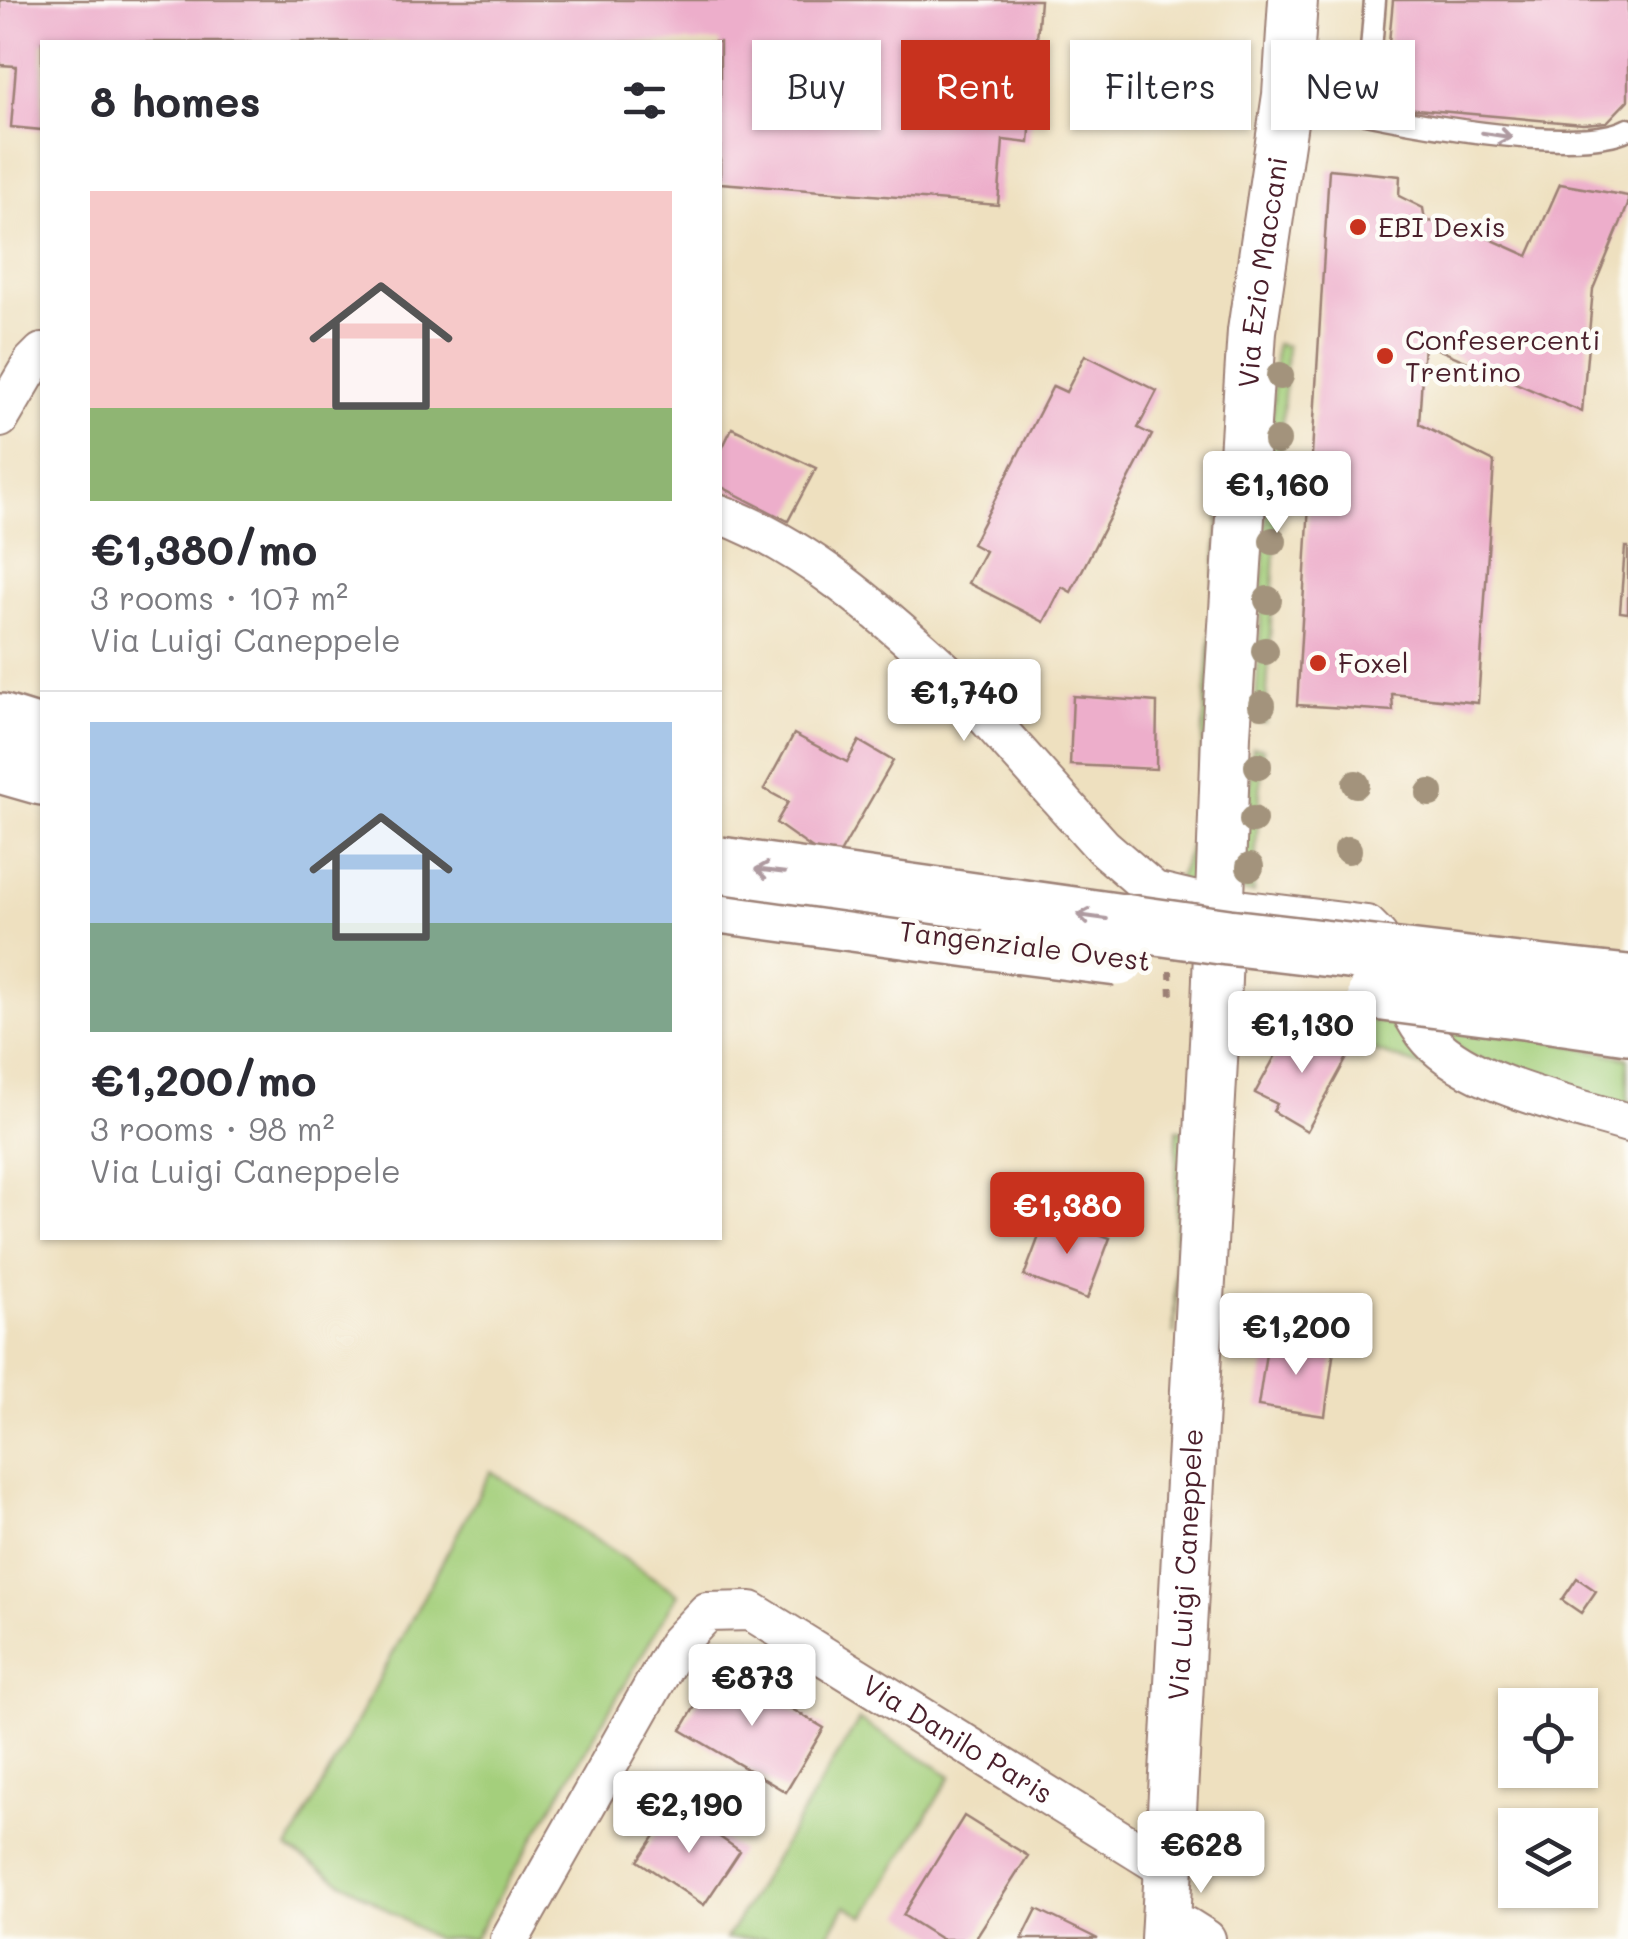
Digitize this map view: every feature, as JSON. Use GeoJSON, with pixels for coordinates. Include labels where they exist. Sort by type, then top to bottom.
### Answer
{"type":"FeatureCollection","features":[{"type":"Feature","properties":{"kind":"highway"},"geometry":{"type":"LineString","coordinates":[[0,722],[40,734]]}},
{"type":"Feature","properties":{"kind":"highway"},"geometry":{"type":"LineString","coordinates":[[0,765],[40,776]]}},
{"type":"Feature","properties":{"kind":"highway","name":"Tangenziale Ovest"},"geometry":{"type":"LineString","coordinates":[[722,865],[1228,937],[1533,992],[1628,1026]]}},
{"type":"Feature","properties":{"kind":"highway","name":"Tangenziale Ovest"},"geometry":{"type":"LineString","coordinates":[[722,905],[1533,992],[1628,983]]}},
{"type":"Feature","properties":{"kind":"street","name":"Via Ezio Maccani"},"geometry":{"type":"LineString","coordinates":[[1290,40],[1293,0]]}},
{"type":"Feature","properties":{"kind":"street","name":"Via Ezio Maccani"},"geometry":{"type":"LineString","coordinates":[[1238,908],[1226,735],[1252,331],[1281,130]]}},
{"type":"Feature","properties":{"kind":"street"},"geometry":{"type":"LineString","coordinates":[[0,418],[40,355]]}},
{"type":"Feature","properties":{"kind":"street"},"geometry":{"type":"LineString","coordinates":[[722,515],[826,570],[922,650],[1138,880],[1166,896],[1367,925],[1378,936],[1420,1026],[1452,1061],[1521,1089],[1628,1122]]}},
{"type":"Feature","properties":{"kind":"street","name":"Via Luigi Caneppele"},"geometry":{"type":"LineString","coordinates":[[1179,1934],[1170,1870],[1238,908]]}},
{"type":"Feature","properties":{"kind":"street","name":"Via Danilo Paris"},"geometry":{"type":"LineString","coordinates":[[510,1939],[676,1644],[707,1612],[751,1612],[1170,1870]]}},
{"type":"Feature","properties":{"kind":"lane"},"geometry":{"type":"LineString","coordinates":[[1372,40],[1375,0]]}},
{"type":"Feature","properties":{"kind":"lane"},"geometry":{"type":"LineString","coordinates":[[1415,121],[1510,138],[1611,138],[1628,129]]}},
{"type":"Feature","properties":{"kind":"green space"},"geometry":{"type":"Polygon","coordinates":[[[1276,344],[1287,346],[1265,723],[1255,722],[1276,344]]]}},
{"type":"Feature","properties":{"kind":"green space"},"geometry":{"type":"Polygon","coordinates":[[[1221,491],[1204,881],[1175,886],[1195,835],[1221,491]]]}},
{"type":"Feature","properties":{"kind":"green space"},"geometry":{"type":"Polygon","coordinates":[[[1253,747],[1263,748],[1253,893],[1243,892],[1253,747]]]}},
{"type":"Feature","properties":{"kind":"green space"},"geometry":{"type":"Polygon","coordinates":[[[1302,1012],[1392,1023],[1415,1056],[1480,1086],[1354,1044],[1302,1012]]]}},
{"type":"Feature","properties":{"kind":"green space"},"geometry":{"type":"Polygon","coordinates":[[[1441,1029],[1530,1036],[1628,1058],[1628,1114],[1466,1056],[1441,1029]]]}},
{"type":"Feature","properties":{"kind":"green space"},"geometry":{"type":"Polygon","coordinates":[[[1177,1130],[1188,1131],[1174,1335],[1177,1130]]]}},
{"type":"Feature","properties":{"kind":"green space"},"geometry":{"type":"Polygon","coordinates":[[[491,1471],[678,1594],[474,1939],[435,1939],[288,1849],[491,1471]]]}},
{"type":"Feature","properties":{"kind":"green space"},"geometry":{"type":"Polygon","coordinates":[[[859,1720],[951,1776],[865,1917],[846,1906],[826,1939],[726,1939],[859,1720]]]}},
{"type":"Feature","properties":{"kind":"building"},"geometry":{"type":"Polygon","coordinates":[[[0,0],[1040,0],[1037,40],[901,40],[901,130],[1030,130],[1029,143],[1003,140],[998,205],[722,183],[722,40],[40,40],[40,130],[11,127],[16,66],[0,65],[0,0]]]}},
{"type":"Feature","properties":{"kind":"building"},"geometry":{"type":"Polygon","coordinates":[[[1393,0],[1628,0],[1628,100],[1607,122],[1583,124],[1415,109],[1415,40],[1389,40],[1393,0]]]}},
{"type":"Feature","properties":{"kind":"building"},"geometry":{"type":"Polygon","coordinates":[[[1329,169],[1400,176],[1399,196],[1423,208],[1425,221],[1455,223],[1528,256],[1560,184],[1628,196],[1628,205],[1593,289],[1582,412],[1424,343],[1419,424],[1494,462],[1478,703],[1392,694],[1393,711],[1297,705],[1329,169]]]}},
{"type":"Feature","properties":{"kind":"building"},"geometry":{"type":"Polygon","coordinates":[[[1085,355],[1157,391],[1138,428],[1152,435],[1071,592],[1062,587],[1044,622],[968,583],[985,551],[972,544],[1053,386],[1066,392],[1085,355]]]}},
{"type":"Feature","properties":{"kind":"building"},"geometry":{"type":"Polygon","coordinates":[[[732,428],[816,468],[788,521],[722,487],[722,449],[732,428]]]}},
{"type":"Feature","properties":{"kind":"building"},"geometry":{"type":"Polygon","coordinates":[[[1628,547],[1628,613],[1620,612],[1628,547]]]}},
{"type":"Feature","properties":{"kind":"building"},"geometry":{"type":"Polygon","coordinates":[[[1073,696],[1157,702],[1156,769],[1070,765],[1073,696]]]}},
{"type":"Feature","properties":{"kind":"building"},"geometry":{"type":"Polygon","coordinates":[[[794,734],[847,762],[859,741],[893,761],[834,864],[776,823],[788,802],[764,789],[794,734]]]}},
{"type":"Feature","properties":{"kind":"building"},"geometry":{"type":"Polygon","coordinates":[[[1293,1024],[1349,1054],[1307,1131],[1273,1111],[1277,1104],[1255,1093],[1293,1024]]]}},
{"type":"Feature","properties":{"kind":"building"},"geometry":{"type":"Polygon","coordinates":[[[1047,1215],[1110,1238],[1087,1299],[1024,1276],[1047,1215]]]}},
{"type":"Feature","properties":{"kind":"building"},"geometry":{"type":"Polygon","coordinates":[[[1268,1340],[1334,1349],[1325,1416],[1258,1406],[1268,1340]]]}},
{"type":"Feature","properties":{"kind":"building"},"geometry":{"type":"Polygon","coordinates":[[[1577,1578],[1596,1591],[1581,1613],[1562,1600],[1577,1578]]]}},
{"type":"Feature","properties":{"kind":"building"},"geometry":{"type":"Polygon","coordinates":[[[719,1666],[824,1728],[786,1792],[681,1730],[719,1666]]]}},
{"type":"Feature","properties":{"kind":"building"},"geometry":{"type":"Polygon","coordinates":[[[675,1806],[740,1851],[704,1905],[638,1861],[675,1806]]]}},
{"type":"Feature","properties":{"kind":"building"},"geometry":{"type":"Polygon","coordinates":[[[964,1816],[1028,1856],[975,1939],[941,1939],[903,1915],[964,1816]]]}},
{"type":"Feature","properties":{"kind":"building"},"geometry":{"type":"Polygon","coordinates":[[[1037,1909],[1098,1939],[1022,1939],[1037,1909]]]}},
{"type":"Feature","properties":{"kind":"place","name":"EBI Dexis"},"geometry":{"type":"Point","coordinates":[1358,227]}},
{"type":"Feature","properties":{"kind":"place","name":"Confesercenti Trentino"},"geometry":{"type":"Point","coordinates":[1385,356]}},
{"type":"Feature","properties":{"kind":"place","name":"Foxel"},"geometry":{"type":"Point","coordinates":[1318,663]}}]}
